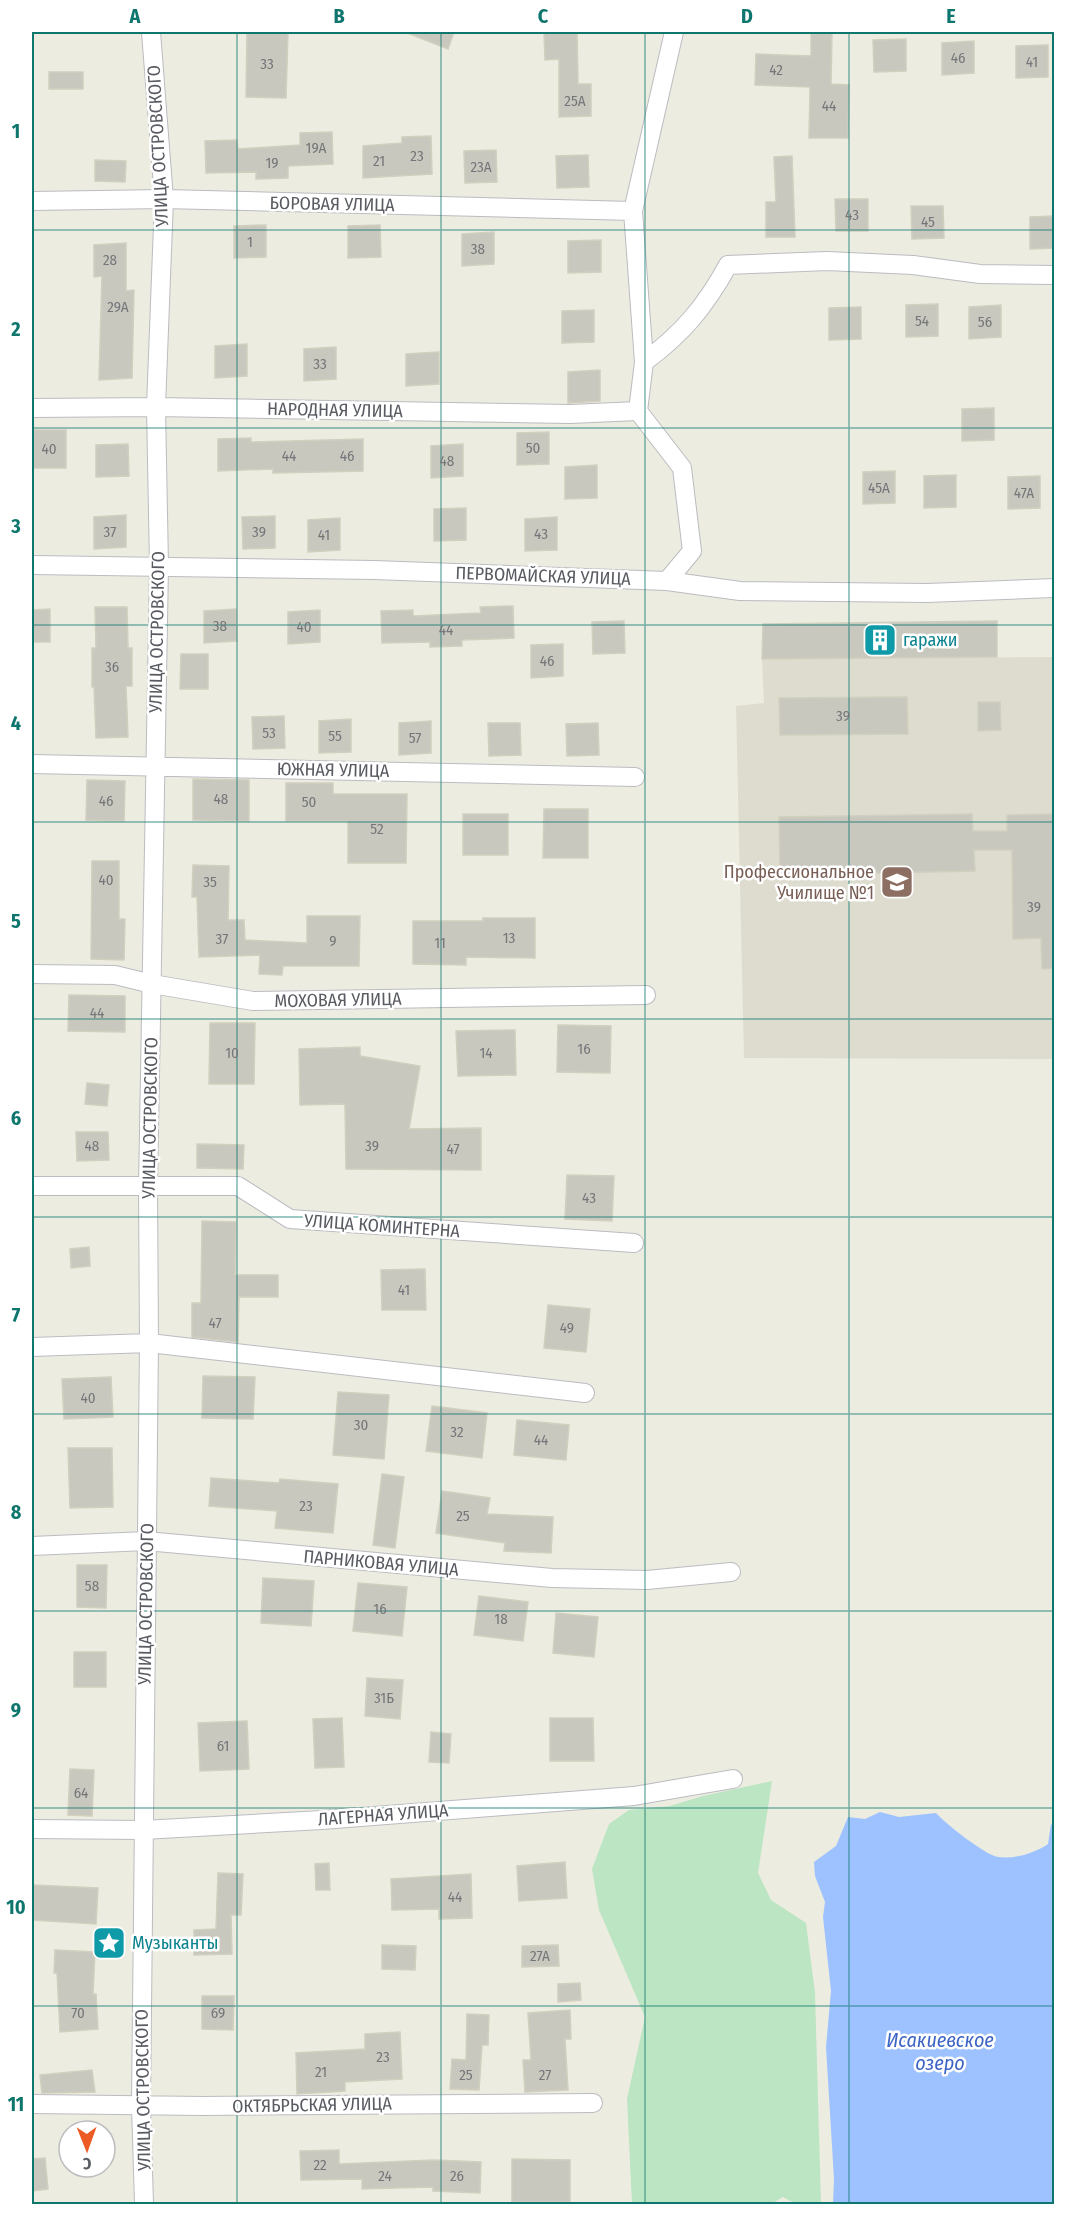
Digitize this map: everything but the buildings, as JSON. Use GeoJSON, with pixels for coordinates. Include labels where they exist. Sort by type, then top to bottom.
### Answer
{"type":"FeatureCollection","features":[{"type":"Feature","properties":{"kind":"street","name":"УЛИЦА ОСТРОВСКОГО"},"geometry":{"type":"LineString","coordinates":[[144,2205],[141,2105],[149,1343],[148,1187],[159,566],[156,407],[164,199],[151,32]]}},
{"type":"Feature","properties":{"kind":"street"},"geometry":{"type":"LineString","coordinates":[[667,581],[693,551],[682,468],[638,411],[644,362],[633,211],[674,32]]}},
{"type":"Feature","properties":{"kind":"street","name":"БОРОВАЯ УЛИЦА"},"geometry":{"type":"LineString","coordinates":[[32,201],[164,199],[633,211]]}},
{"type":"Feature","properties":{"kind":"street"},"geometry":{"type":"LineString","coordinates":[[644,362],[667,345],[708,301],[728,265],[827,261],[913,265],[980,274],[1054,275]]}},
{"type":"Feature","properties":{"kind":"street","name":"НАРОДНАЯ УЛИЦА"},"geometry":{"type":"LineString","coordinates":[[32,408],[156,407],[570,414],[638,411]]}},
{"type":"Feature","properties":{"kind":"street","name":"ПЕРВОМАЙСКАЯ УЛИЦА"},"geometry":{"type":"LineString","coordinates":[[32,565],[374,570],[667,581],[740,591],[927,593],[1054,588]]}},
{"type":"Feature","properties":{"kind":"street","name":"ЮЖНАЯ УЛИЦА"},"geometry":{"type":"LineString","coordinates":[[32,764],[635,777]]}},
{"type":"Feature","properties":{"kind":"street","name":"МОХОВАЯ УЛИЦА"},"geometry":{"type":"LineString","coordinates":[[32,974],[116,975],[152,984],[253,1001],[646,995]]}},
{"type":"Feature","properties":{"kind":"street","name":"УЛИЦА КОМИНТЕРНА"},"geometry":{"type":"LineString","coordinates":[[32,1186],[238,1186],[290,1219],[634,1244]]}},
{"type":"Feature","properties":{"kind":"street"},"geometry":{"type":"LineString","coordinates":[[32,1347],[149,1343],[585,1393]]}},
{"type":"Feature","properties":{"kind":"street","name":"ПАРНИКОВАЯ УЛИЦА"},"geometry":{"type":"LineString","coordinates":[[32,1546],[146,1541],[552,1578],[647,1580],[731,1572]]}},
{"type":"Feature","properties":{"kind":"street","name":"ЛАГЕРНАЯ УЛИЦА"},"geometry":{"type":"LineString","coordinates":[[32,1829],[143,1830],[322,1820],[634,1796],[733,1779]]}},
{"type":"Feature","properties":{"kind":"street","name":"ОКТЯБРЬСКАЯ УЛИЦА"},"geometry":{"type":"LineString","coordinates":[[32,2104],[593,2103]]}},
{"type":"Feature","properties":{"kind":"shaded area","name":"Профессиональное Училище №1"},"geometry":{"type":"Polygon","coordinates":[[[1054,657],[1054,1059],[744,1058],[736,706],[764,703],[762,659],[1054,657]]]}},
{"type":"Feature","properties":{"kind":"green space"},"geometry":{"type":"Polygon","coordinates":[[[772,1781],[758,1873],[771,1900],[806,1923],[815,1993],[821,2204],[796,2204],[783,2197],[771,2204],[632,2204],[627,2099],[645,2017],[599,1910],[592,1869],[609,1824],[629,1810],[670,1806],[703,1796],[772,1781]]]}},
{"type":"Feature","properties":{"kind":"water","name":"Исакиевское озеро"},"geometry":{"type":"Polygon","coordinates":[[[880,1812],[899,1817],[936,1813],[975,1845],[998,1857],[1018,1856],[1043,1847],[1048,1844],[1051,1824],[1054,1827],[1054,2204],[833,2204],[834,2179],[826,2047],[831,1991],[823,1917],[825,1902],[815,1876],[814,1862],[836,1846],[848,1817],[865,1819],[880,1812]]]}},
{"type":"Feature","properties":{"kind":"place","name":"гаражи"},"geometry":{"type":"Point","coordinates":[880,640]}},
{"type":"Feature","properties":{"kind":"place","name":"Профессиональное Училище №1"},"geometry":{"type":"Point","coordinates":[897,882]}},
{"type":"Feature","properties":{"kind":"place","name":"Музыканты"},"geometry":{"type":"Point","coordinates":[109,1943]}}]}
